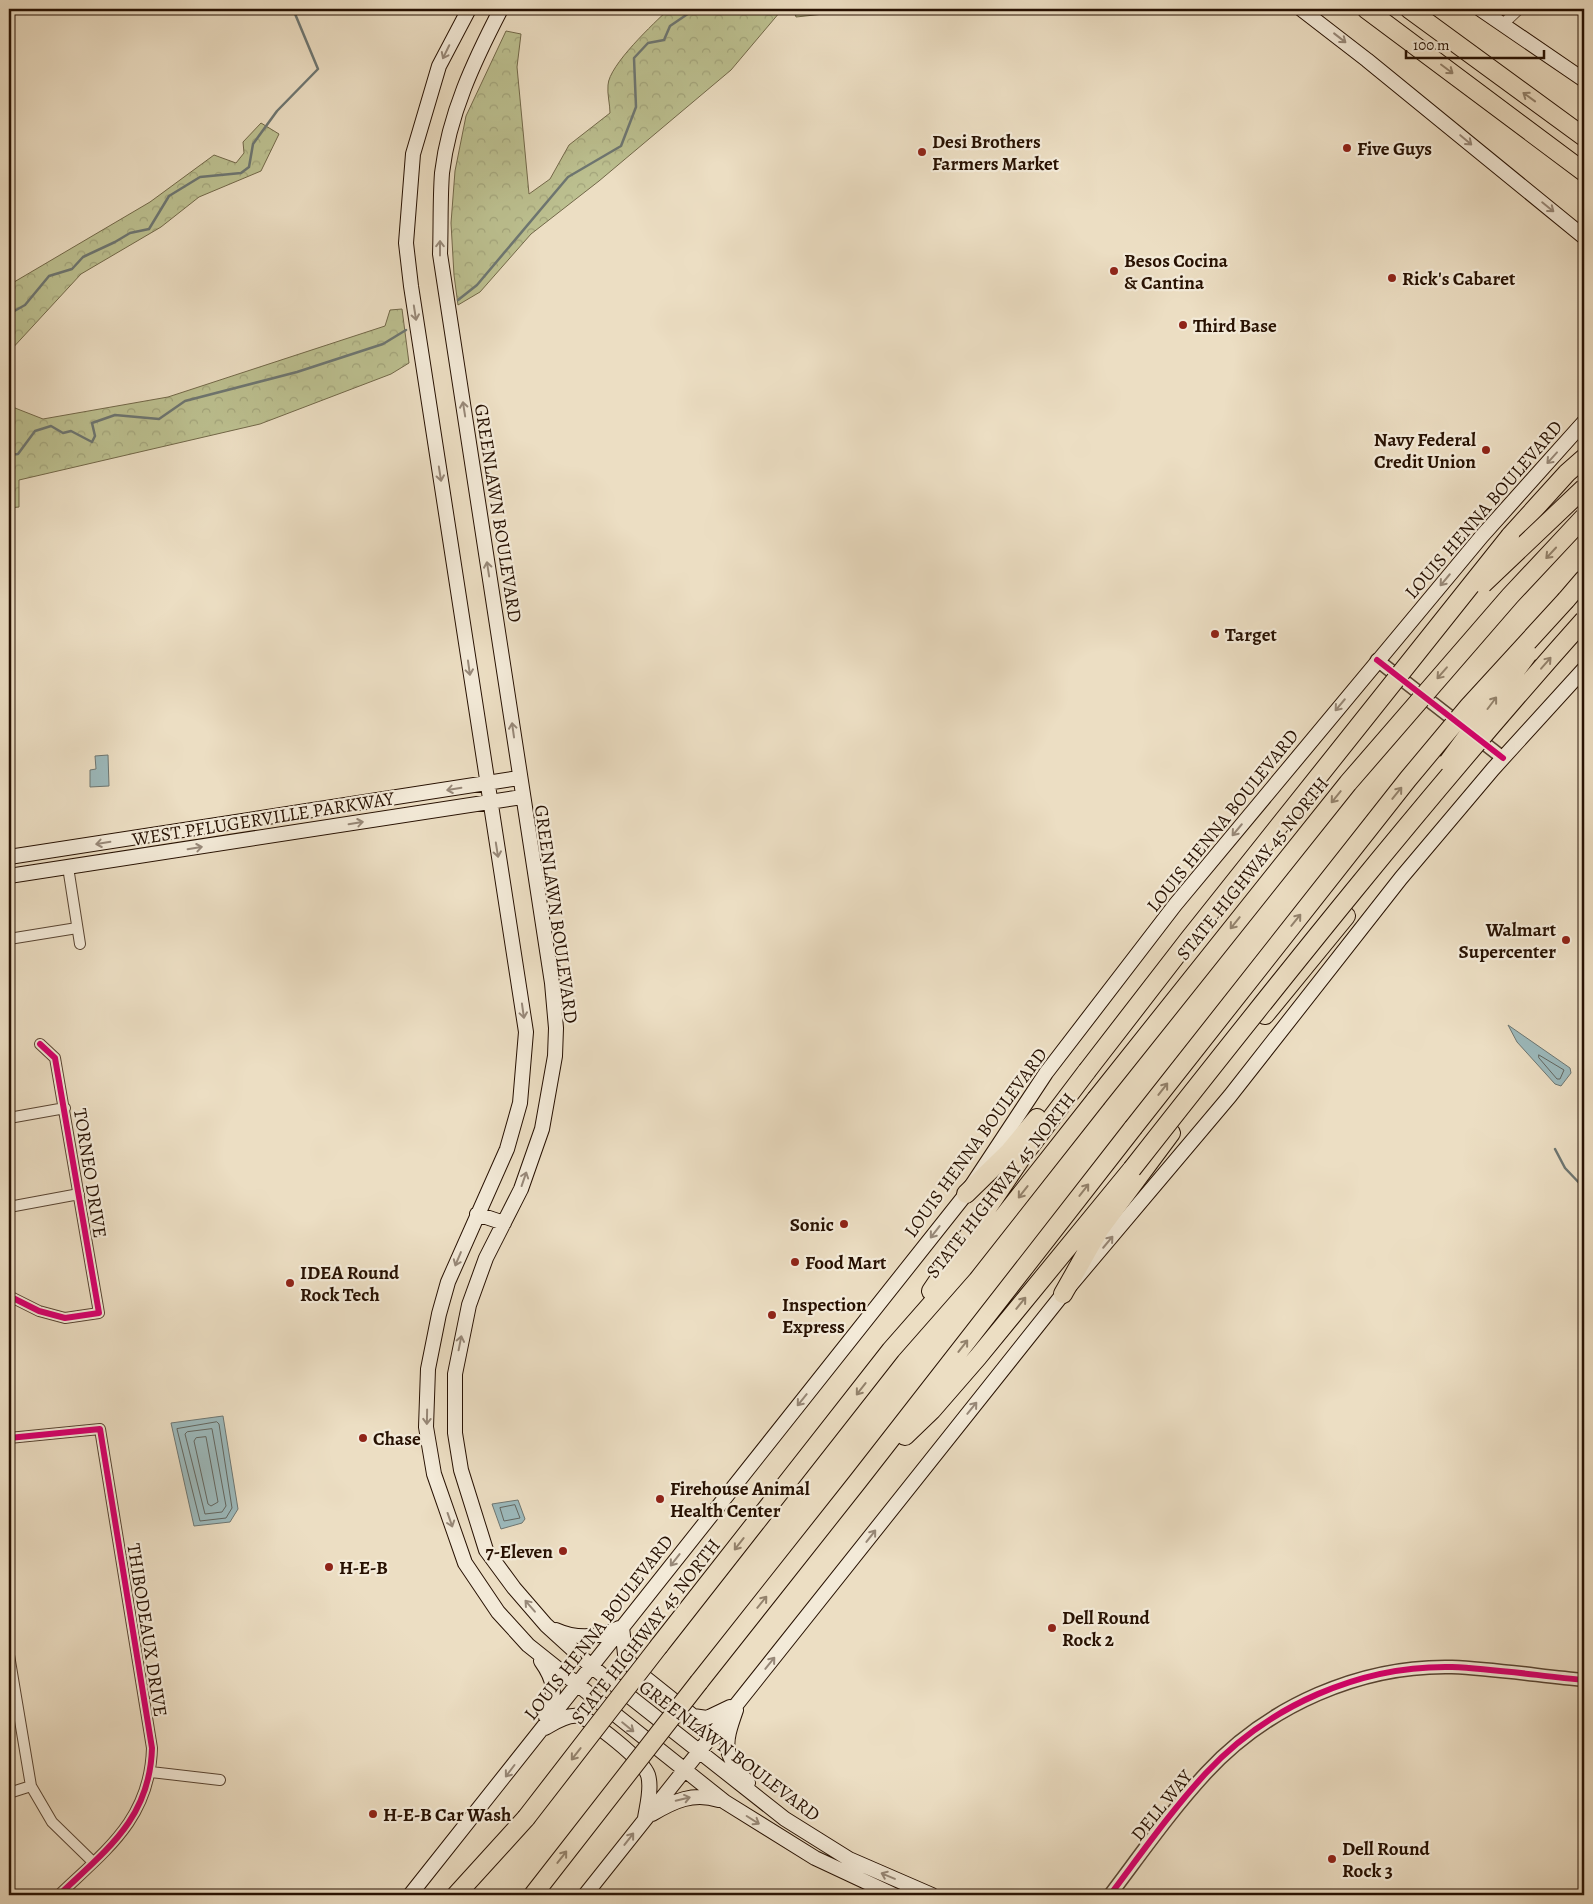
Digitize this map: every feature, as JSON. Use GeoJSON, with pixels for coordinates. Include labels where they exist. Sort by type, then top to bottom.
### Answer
{"type":"FeatureCollection","features":[{"type":"Feature","properties":{"kind":"highway"},"geometry":{"type":"LineString","coordinates":[[1366,9],[1584,172]]}},
{"type":"Feature","properties":{"kind":"highway"},"geometry":{"type":"LineString","coordinates":[[1409,9],[1584,137]]}},
{"type":"Feature","properties":{"kind":"highway"},"geometry":{"type":"LineString","coordinates":[[891,1350],[1022,1157],[1189,939],[1491,559],[1560,480],[1584,458]]}},
{"type":"Feature","properties":{"kind":"highway"},"geometry":{"type":"LineString","coordinates":[[966,1194],[1009,1152],[1165,963],[1256,847],[1459,608],[1584,488]]}},
{"type":"Feature","properties":{"kind":"highway","name":"STATE HIGHWAY 45 NORTH"},"geometry":{"type":"LineString","coordinates":[[468,1895],[659,1646],[891,1350],[963,1268],[1348,783],[1504,603],[1584,517]]}},
{"type":"Feature","properties":{"kind":"highway"},"geometry":{"type":"LineString","coordinates":[[532,1895],[1408,779],[1469,706],[1584,579]]}},
{"type":"Feature","properties":{"kind":"highway"},"geometry":{"type":"LineString","coordinates":[[1063,1294],[1099,1230],[1218,1071],[1346,916],[1416,806],[1511,679],[1566,600]]}},
{"type":"Feature","properties":{"kind":"highway"},"geometry":{"type":"LineString","coordinates":[[858,1481],[932,1410],[1132,1169],[1276,986],[1401,834],[1584,620]]}},
{"type":"Feature","properties":{"kind":"highway"},"geometry":{"type":"LineString","coordinates":[[456,1895],[526,1818]]}},
{"type":"Feature","properties":{"kind":"main road","name":"GREENLAWN BOULEVARD"},"geometry":{"type":"LineString","coordinates":[[469,9],[439,66],[413,154],[406,243],[486,784],[526,1032],[520,1104],[507,1149],[448,1282],[439,1314],[428,1369],[426,1427],[434,1474],[465,1563],[498,1612],[528,1645],[682,1771],[725,1802],[815,1858],[853,1878],[894,1895]]}},
{"type":"Feature","properties":{"kind":"main road","name":"GREENLAWN BOULEVARD"},"geometry":{"type":"LineString","coordinates":[[501,9],[472,65],[451,129],[442,173],[440,254],[552,983],[556,1028],[554,1056],[542,1129],[521,1189],[486,1258],[466,1315],[455,1374],[455,1433],[461,1470],[486,1550],[514,1588],[546,1625],[591,1666],[804,1832],[849,1858],[932,1895]]}},
{"type":"Feature","properties":{"kind":"main road"},"geometry":{"type":"LineString","coordinates":[[1301,9],[1367,60],[1584,237]]}},
{"type":"Feature","properties":{"kind":"main road"},"geometry":{"type":"LineString","coordinates":[[1480,9],[1584,80]]}},
{"type":"Feature","properties":{"kind":"main road","name":"LOUIS HENNA BOULEVARD"},"geometry":{"type":"LineString","coordinates":[[410,1895],[966,1194],[1046,1073],[1175,905],[1482,536],[1584,422]]}},
{"type":"Feature","properties":{"kind":"main road"},"geometry":{"type":"LineString","coordinates":[[585,1895],[1063,1294],[1230,1096],[1401,878],[1503,758],[1584,669]]}},
{"type":"Feature","properties":{"kind":"main road","name":"WEST PFLUGERVILLE PARKWAY"},"geometry":{"type":"LineString","coordinates":[[9,857],[519,778]]}},
{"type":"Feature","properties":{"kind":"main road","name":"WEST PFLUGERVILLE PARKWAY"},"geometry":{"type":"LineString","coordinates":[[9,876],[522,797]]}},
{"type":"Feature","properties":{"kind":"main road"},"geometry":{"type":"LineString","coordinates":[[166,833],[168,852]]}},
{"type":"Feature","properties":{"kind":"main road"},"geometry":{"type":"LineString","coordinates":[[477,1214],[504,1223]]}},
{"type":"Feature","properties":{"kind":"main road"},"geometry":{"type":"LineString","coordinates":[[546,1625],[571,1636],[588,1637],[604,1635],[622,1627],[625,1654],[633,1668],[693,1716],[707,1718],[739,1701]]}},
{"type":"Feature","properties":{"kind":"main road"},"geometry":{"type":"LineString","coordinates":[[528,1645],[550,1674],[554,1690],[551,1705],[539,1732]]}},
{"type":"Feature","properties":{"kind":"main road"},"geometry":{"type":"LineString","coordinates":[[739,1701],[727,1737],[726,1748],[732,1764],[759,1797]]}},
{"type":"Feature","properties":{"kind":"main road"},"geometry":{"type":"LineString","coordinates":[[539,1732],[560,1720],[577,1716],[593,1723],[642,1764],[648,1776],[645,1818]]}},
{"type":"Feature","properties":{"kind":"main road"},"geometry":{"type":"LineString","coordinates":[[645,1818],[673,1802],[687,1797],[712,1798],[725,1802]]}},
{"type":"Feature","properties":{"kind":"main road"},"geometry":{"type":"LineString","coordinates":[[815,1858],[839,1864],[849,1858]]}},
{"type":"Feature","properties":{"kind":"street"},"geometry":{"type":"LineString","coordinates":[[1502,25],[1519,9]]}},
{"type":"Feature","properties":{"kind":"street"},"geometry":{"type":"LineString","coordinates":[[1377,660],[1503,758]]}},
{"type":"Feature","properties":{"kind":"street"},"geometry":{"type":"LineString","coordinates":[[68,867],[80,944]]}},
{"type":"Feature","properties":{"kind":"street"},"geometry":{"type":"LineString","coordinates":[[9,939],[77,928]]}},
{"type":"Feature","properties":{"kind":"street","name":"TORNEO DRIVE"},"geometry":{"type":"LineString","coordinates":[[9,1296],[39,1311],[65,1318],[99,1313],[55,1058],[40,1044]]}},
{"type":"Feature","properties":{"kind":"street"},"geometry":{"type":"LineString","coordinates":[[9,1118],[65,1108]]}},
{"type":"Feature","properties":{"kind":"street"},"geometry":{"type":"LineString","coordinates":[[9,1207],[79,1194]]}},
{"type":"Feature","properties":{"kind":"street","name":"THIBODEAUX DRIVE"},"geometry":{"type":"LineString","coordinates":[[9,1438],[100,1429],[149,1728],[151,1772],[144,1796],[129,1825],[59,1895]]}},
{"type":"Feature","properties":{"kind":"street"},"geometry":{"type":"LineString","coordinates":[[9,1655],[31,1786],[52,1822],[93,1862]]}},
{"type":"Feature","properties":{"kind":"street","name":"DELL WAY"},"geometry":{"type":"LineString","coordinates":[[1110,1895],[1190,1791],[1228,1752],[1257,1728],[1329,1688],[1360,1678],[1391,1672],[1451,1667],[1584,1680]]}},
{"type":"Feature","properties":{"kind":"street"},"geometry":{"type":"LineString","coordinates":[[151,1772],[220,1780]]}},
{"type":"Feature","properties":{"kind":"street"},"geometry":{"type":"LineString","coordinates":[[9,1794],[31,1786]]}},
{"type":"Feature","properties":{"kind":"green space"},"geometry":{"type":"Polygon","coordinates":[[[669,9],[780,9],[780,12],[731,70],[599,181],[531,234],[480,292],[458,305],[451,223],[455,171],[466,116],[506,31],[521,34],[517,67],[529,194],[550,179],[569,145],[610,113],[608,85],[610,77],[633,45],[669,9]]]}},
{"type":"Feature","properties":{"kind":"green space"},"geometry":{"type":"Polygon","coordinates":[[[793,9],[870,9],[796,17],[793,9]]]}},
{"type":"Feature","properties":{"kind":"green space"},"geometry":{"type":"Polygon","coordinates":[[[261,123],[279,134],[261,171],[199,197],[161,227],[81,274],[9,352],[9,285],[150,202],[214,155],[236,163],[244,153],[243,142],[261,123]]]}},
{"type":"Feature","properties":{"kind":"green space"},"geometry":{"type":"Polygon","coordinates":[[[402,309],[409,363],[391,374],[260,424],[19,480],[19,507],[9,508],[9,400],[15,408],[43,419],[168,397],[385,326],[390,310],[402,309]]]}},
{"type":"Feature","properties":{"kind":"water"},"geometry":{"type":"Polygon","coordinates":[[[108,755],[109,786],[90,787],[90,770],[96,769],[95,756],[108,755]]]}},
{"type":"Feature","properties":{"kind":"water"},"geometry":{"type":"Polygon","coordinates":[[[1508,1025],[1570,1068],[1571,1073],[1561,1086],[1555,1084],[1517,1042],[1508,1025]]]}},
{"type":"Feature","properties":{"kind":"water"},"geometry":{"type":"Polygon","coordinates":[[[223,1416],[238,1509],[230,1522],[194,1526],[171,1423],[223,1416]]]}},
{"type":"Feature","properties":{"kind":"water"},"geometry":{"type":"Polygon","coordinates":[[[518,1500],[525,1519],[522,1523],[501,1529],[492,1504],[518,1500]]]}},
{"type":"Feature","properties":{"kind":"waterway"},"geometry":{"type":"LineString","coordinates":[[9,314],[25,305],[49,276],[72,269],[83,257],[130,233],[149,229],[169,196],[200,177],[241,173],[249,167],[253,144],[277,111],[318,69],[293,9]]}},
{"type":"Feature","properties":{"kind":"waterway"},"geometry":{"type":"LineString","coordinates":[[458,300],[477,285],[568,177],[621,146],[636,107],[634,58],[648,43],[664,40],[670,26],[695,9]]}},
{"type":"Feature","properties":{"kind":"waterway"},"geometry":{"type":"LineString","coordinates":[[9,455],[18,454],[35,431],[51,426],[63,433],[71,431],[92,442],[95,436],[92,423],[115,415],[159,419],[185,401],[297,372],[383,344],[406,330]]}},
{"type":"Feature","properties":{"kind":"waterway"},"geometry":{"type":"LineString","coordinates":[[1555,1149],[1565,1168],[1584,1188]]}},
{"type":"Feature","properties":{"kind":"cycle path"},"geometry":{"type":"LineString","coordinates":[[1377,660],[1503,758]]}},
{"type":"Feature","properties":{"kind":"cycle path"},"geometry":{"type":"LineString","coordinates":[[9,1296],[39,1311],[65,1318],[99,1313],[55,1058],[40,1044]]}},
{"type":"Feature","properties":{"kind":"cycle path"},"geometry":{"type":"LineString","coordinates":[[9,1438],[100,1429],[152,1748],[149,1773],[143,1795],[134,1814],[109,1847],[59,1895]]}},
{"type":"Feature","properties":{"kind":"cycle path"},"geometry":{"type":"LineString","coordinates":[[1110,1895],[1156,1833],[1206,1773],[1231,1749],[1258,1728],[1287,1709],[1318,1694],[1350,1682],[1383,1673],[1418,1668],[1469,1668],[1584,1680]]}},
{"type":"Feature","properties":{"kind":"place","name":"Five Guys"},"geometry":{"type":"Point","coordinates":[1347,148]}},
{"type":"Feature","properties":{"kind":"place","name":"Desi Brothers Farmers Market"},"geometry":{"type":"Point","coordinates":[922,152]}},
{"type":"Feature","properties":{"kind":"place","name":"Besos Cocina & Cantina"},"geometry":{"type":"Point","coordinates":[1114,271]}},
{"type":"Feature","properties":{"kind":"place","name":"Rick's Cabaret"},"geometry":{"type":"Point","coordinates":[1392,278]}},
{"type":"Feature","properties":{"kind":"place","name":"Third Base"},"geometry":{"type":"Point","coordinates":[1183,325]}},
{"type":"Feature","properties":{"kind":"place","name":"Navy Federal Credit Union"},"geometry":{"type":"Point","coordinates":[1486,450]}},
{"type":"Feature","properties":{"kind":"place","name":"Target"},"geometry":{"type":"Point","coordinates":[1215,634]}},
{"type":"Feature","properties":{"kind":"place","name":"Walmart Supercenter"},"geometry":{"type":"Point","coordinates":[1566,940]}},
{"type":"Feature","properties":{"kind":"place","name":"Sonic"},"geometry":{"type":"Point","coordinates":[844,1224]}},
{"type":"Feature","properties":{"kind":"place","name":"Food Mart"},"geometry":{"type":"Point","coordinates":[795,1262]}},
{"type":"Feature","properties":{"kind":"place","name":"IDEA Round Rock Tech"},"geometry":{"type":"Point","coordinates":[290,1283]}},
{"type":"Feature","properties":{"kind":"place","name":"Inspection Express"},"geometry":{"type":"Point","coordinates":[772,1315]}},
{"type":"Feature","properties":{"kind":"place","name":"Chase"},"geometry":{"type":"Point","coordinates":[363,1438]}},
{"type":"Feature","properties":{"kind":"place","name":"Firehouse Animal Health Center"},"geometry":{"type":"Point","coordinates":[660,1499]}},
{"type":"Feature","properties":{"kind":"place","name":"7-Eleven"},"geometry":{"type":"Point","coordinates":[563,1551]}},
{"type":"Feature","properties":{"kind":"place","name":"H-E-B"},"geometry":{"type":"Point","coordinates":[329,1567]}},
{"type":"Feature","properties":{"kind":"place","name":"Dell Round Rock 2"},"geometry":{"type":"Point","coordinates":[1052,1628]}},
{"type":"Feature","properties":{"kind":"place","name":"H-E-B Car Wash"},"geometry":{"type":"Point","coordinates":[373,1814]}},
{"type":"Feature","properties":{"kind":"place","name":"Dell Round Rock 3"},"geometry":{"type":"Point","coordinates":[1332,1859]}}]}
